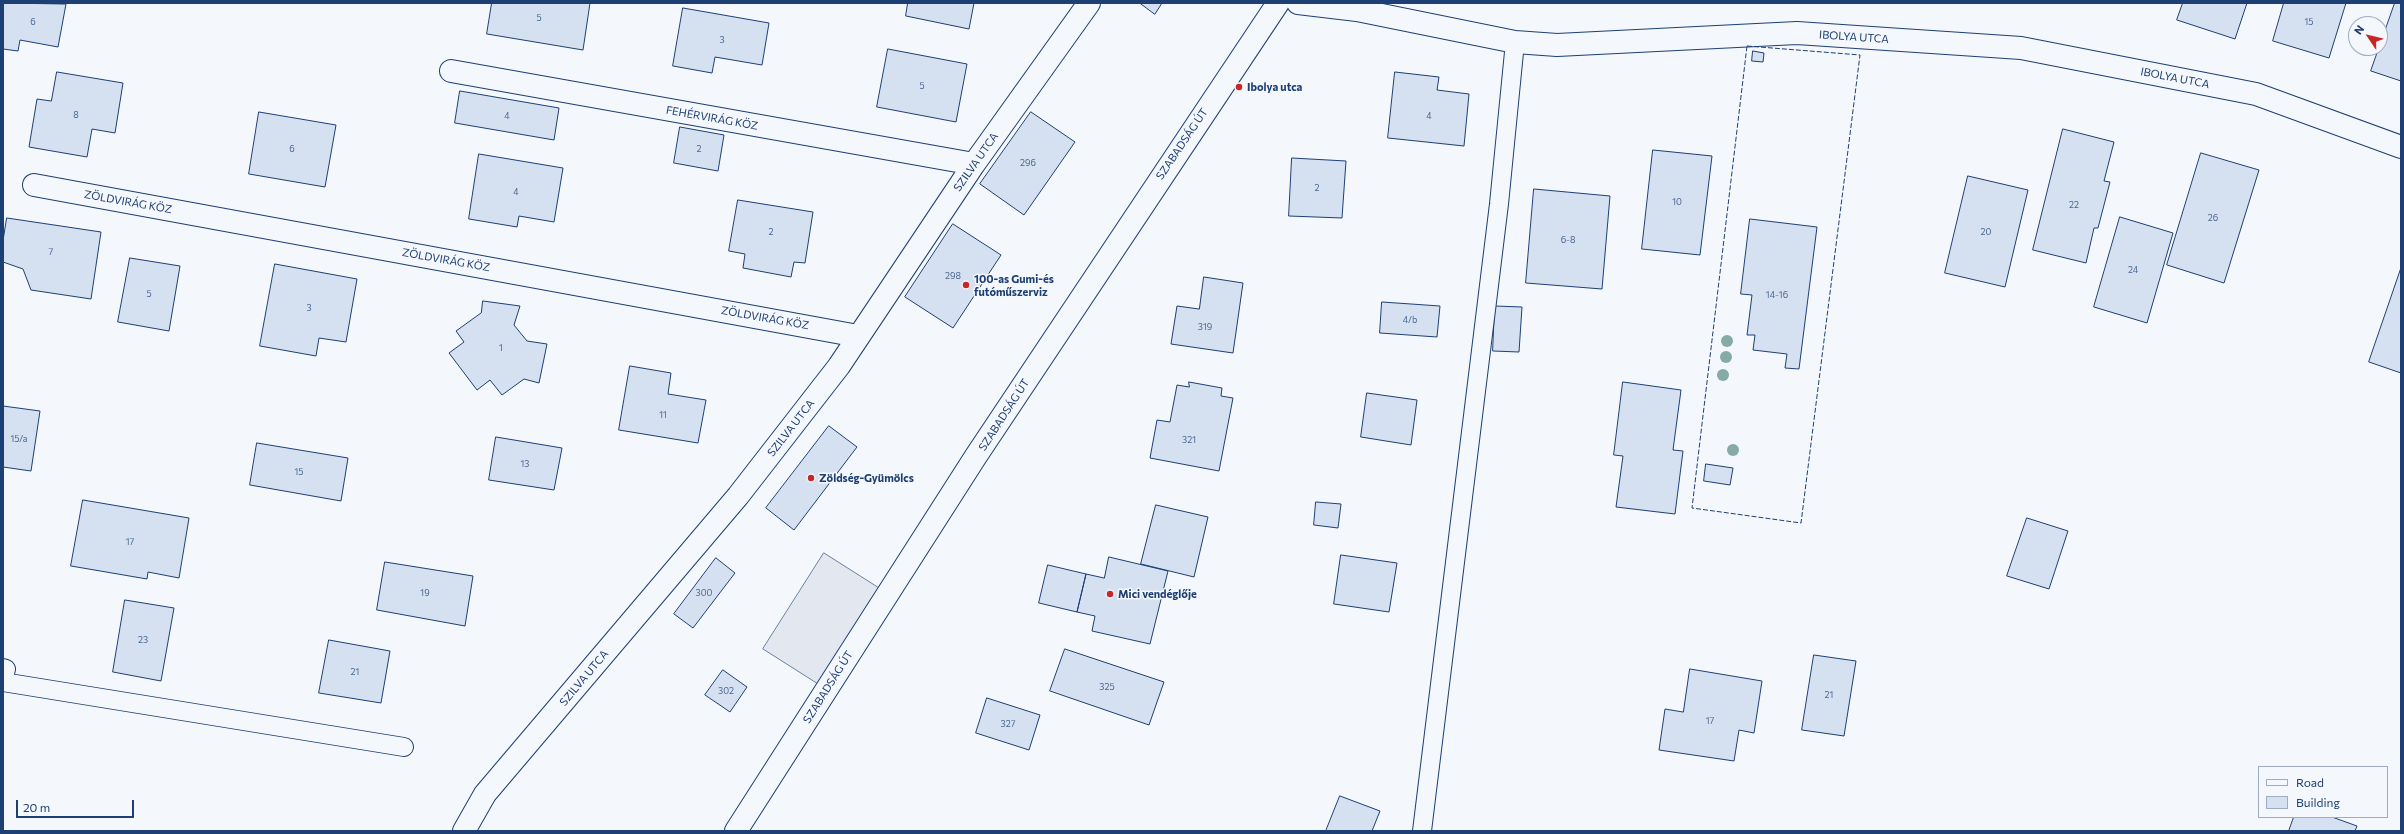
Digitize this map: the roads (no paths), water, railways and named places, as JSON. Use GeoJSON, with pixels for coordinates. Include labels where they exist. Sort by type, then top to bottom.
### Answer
{"type":"FeatureCollection","features":[{"type":"Feature","properties":{"kind":"street","name":"SZILVA UTCA"},"geometry":{"type":"LineString","coordinates":[[464,831],[485,794],[738,496],[839,366],[974,164],[1088,3]]}},
{"type":"Feature","properties":{"kind":"street","name":"SZABADSÁG ÚT"},"geometry":{"type":"LineString","coordinates":[[736,831],[955,489],[1133,218],[1278,3]]}},
{"type":"Feature","properties":{"kind":"street","name":"IBOLYA UTCA"},"geometry":{"type":"LineString","coordinates":[[1298,3],[1357,10],[1514,42],[1557,45],[1797,33],[2021,48],[2256,94],[2401,147]]}},
{"type":"Feature","properties":{"kind":"street","name":"FEHÉRVIRÁG KÖZ"},"geometry":{"type":"LineString","coordinates":[[451,71],[974,164]]}},
{"type":"Feature","properties":{"kind":"street","name":"ZÖLDVIRÁG KÖZ"},"geometry":{"type":"LineString","coordinates":[[34,185],[858,336]]}},
{"type":"Feature","properties":{"kind":"lane"},"geometry":{"type":"LineString","coordinates":[[1422,831],[1498,211],[1514,42]]}},
{"type":"Feature","properties":{"kind":"lane"},"geometry":{"type":"LineString","coordinates":[[3,668],[6,668],[3,681],[404,747]]}},
{"type":"Feature","properties":{"kind":"place","name":"Ibolya utca"},"geometry":{"type":"Point","coordinates":[1239,87]}},
{"type":"Feature","properties":{"kind":"place","name":"100-as Gumi-és futóműszerviz"},"geometry":{"type":"Point","coordinates":[966,285]}},
{"type":"Feature","properties":{"kind":"place","name":"Zöldség-Gyümölcs"},"geometry":{"type":"Point","coordinates":[811,478]}},
{"type":"Feature","properties":{"kind":"place","name":"Mici vendéglője"},"geometry":{"type":"Point","coordinates":[1110,594]}}]}
